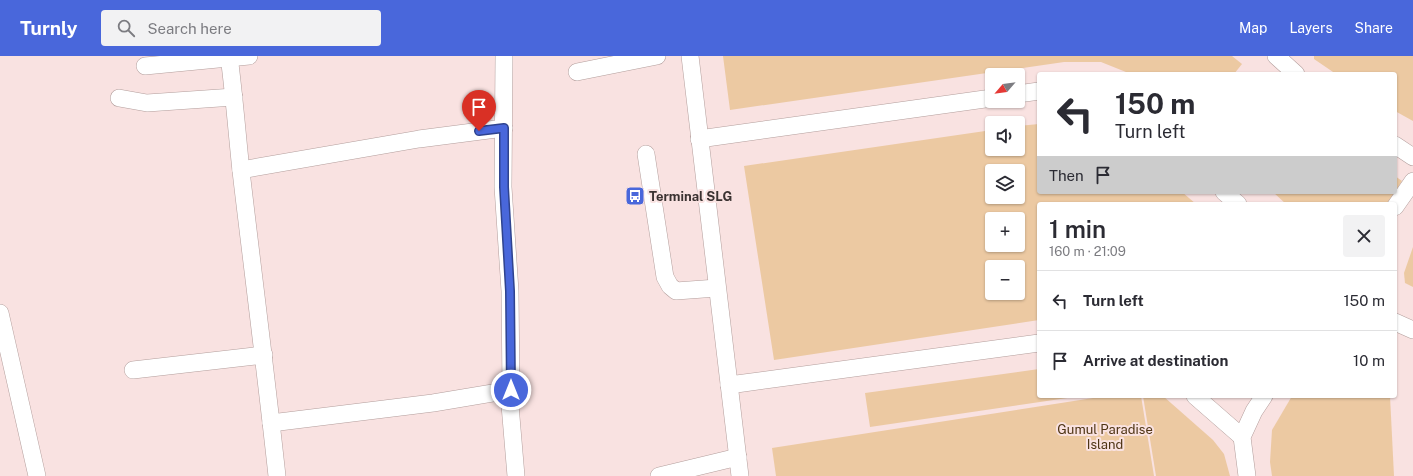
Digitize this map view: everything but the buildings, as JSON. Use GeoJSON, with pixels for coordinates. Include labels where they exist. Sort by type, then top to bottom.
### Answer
{"type":"FeatureCollection","features":[{"type":"Feature","properties":{"kind":"street"},"geometry":{"type":"LineString","coordinates":[[145,66],[249,56]]}},
{"type":"Feature","properties":{"kind":"street"},"geometry":{"type":"LineString","coordinates":[[504,56],[504,187],[510,291],[510,405],[516,476]]}},
{"type":"Feature","properties":{"kind":"street"},"geometry":{"type":"LineString","coordinates":[[577,72],[657,56]]}},
{"type":"Feature","properties":{"kind":"street"},"geometry":{"type":"LineString","coordinates":[[690,56],[740,476]]}},
{"type":"Feature","properties":{"kind":"street"},"geometry":{"type":"LineString","coordinates":[[1276,56],[1294,72]]}},
{"type":"Feature","properties":{"kind":"street"},"geometry":{"type":"LineString","coordinates":[[229,57],[277,476]]}},
{"type":"Feature","properties":{"kind":"street"},"geometry":{"type":"LineString","coordinates":[[1025,93],[1037,91]]}},
{"type":"Feature","properties":{"kind":"street"},"geometry":{"type":"LineString","coordinates":[[119,98],[147,103],[234,97]]}},
{"type":"Feature","properties":{"kind":"street"},"geometry":{"type":"LineString","coordinates":[[699,139],[985,99]]}},
{"type":"Feature","properties":{"kind":"street"},"geometry":{"type":"LineString","coordinates":[[241,170],[419,139],[504,128]]}},
{"type":"Feature","properties":{"kind":"street"},"geometry":{"type":"LineString","coordinates":[[1397,146],[1413,157]]}},
{"type":"Feature","properties":{"kind":"street"},"geometry":{"type":"LineString","coordinates":[[646,154],[665,277],[670,286],[676,291],[717,288]]}},
{"type":"Feature","properties":{"kind":"street"},"geometry":{"type":"LineString","coordinates":[[1397,204],[1413,181]]}},
{"type":"Feature","properties":{"kind":"street"},"geometry":{"type":"LineString","coordinates":[[1226,194],[1236,202]]}},
{"type":"Feature","properties":{"kind":"street"},"geometry":{"type":"LineString","coordinates":[[0,313],[37,476]]}},
{"type":"Feature","properties":{"kind":"street"},"geometry":{"type":"LineString","coordinates":[[1397,323],[1413,330]]}},
{"type":"Feature","properties":{"kind":"street"},"geometry":{"type":"LineString","coordinates":[[729,385],[1037,343]]}},
{"type":"Feature","properties":{"kind":"street"},"geometry":{"type":"LineString","coordinates":[[133,370],[264,354]]}},
{"type":"Feature","properties":{"kind":"street"},"geometry":{"type":"LineString","coordinates":[[271,423],[433,403],[511,390]]}},
{"type":"Feature","properties":{"kind":"street"},"geometry":{"type":"LineString","coordinates":[[1197,398],[1242,437]]}},
{"type":"Feature","properties":{"kind":"street"},"geometry":{"type":"LineString","coordinates":[[1247,476],[1242,437],[1254,411],[1263,398]]}},
{"type":"Feature","properties":{"kind":"street"},"geometry":{"type":"LineString","coordinates":[[659,476],[738,457]]}},
{"type":"Feature","properties":{"kind":"green space"},"geometry":{"type":"Polygon","coordinates":[[[723,56],[1232,56],[1242,64],[1236,72],[1126,72],[1101,62],[1064,62],[1022,68],[985,68],[985,73],[730,110],[723,56]]]}},
{"type":"Feature","properties":{"kind":"green space"},"geometry":{"type":"Polygon","coordinates":[[[1314,56],[1413,56],[1413,121],[1397,112],[1397,72],[1333,72],[1314,59],[1314,56]]]}},
{"type":"Feature","properties":{"kind":"green space"},"geometry":{"type":"Polygon","coordinates":[[[1037,124],[1037,194],[1184,194],[1194,202],[1037,202],[1037,320],[774,360],[744,166],[985,131],[985,156],[1025,156],[1025,125],[1037,124]]]}},
{"type":"Feature","properties":{"kind":"green space"},"geometry":{"type":"Polygon","coordinates":[[[1397,177],[1402,181],[1397,189],[1397,177]]]}},
{"type":"Feature","properties":{"kind":"green space"},"geometry":{"type":"Polygon","coordinates":[[[1275,194],[1394,194],[1388,202],[1284,202],[1275,194]]]}},
{"type":"Feature","properties":{"kind":"green space"},"geometry":{"type":"Polygon","coordinates":[[[1413,247],[1413,287],[1405,283],[1404,273],[1413,247]]]}},
{"type":"Feature","properties":{"kind":"green space"},"geometry":{"type":"Polygon","coordinates":[[[1037,369],[1037,398],[1067,398],[870,427],[865,393],[1037,369]]]}},
{"type":"Feature","properties":{"kind":"green space","name":"Gumul Paradise Island"},"geometry":{"type":"Polygon","coordinates":[[[1093,398],[1141,398],[1154,476],[776,476],[772,448],[1093,398]]]}},
{"type":"Feature","properties":{"kind":"green space"},"geometry":{"type":"Polygon","coordinates":[[[1143,398],[1165,398],[1213,440],[1224,454],[1230,476],[1156,476],[1143,398]]]}},
{"type":"Feature","properties":{"kind":"green space"},"geometry":{"type":"Polygon","coordinates":[[[1291,398],[1390,398],[1394,476],[1272,476],[1270,462],[1272,430],[1291,398]]]}},
{"type":"Feature","properties":{"kind":"place","name":"Terminal SLG"},"geometry":{"type":"Point","coordinates":[635,196]}},
{"type":"Feature","properties":{"kind":"route"},"geometry":{"type":"LineString","coordinates":[[479,131],[504,128],[504,187],[510,291],[511,390]]}}]}
